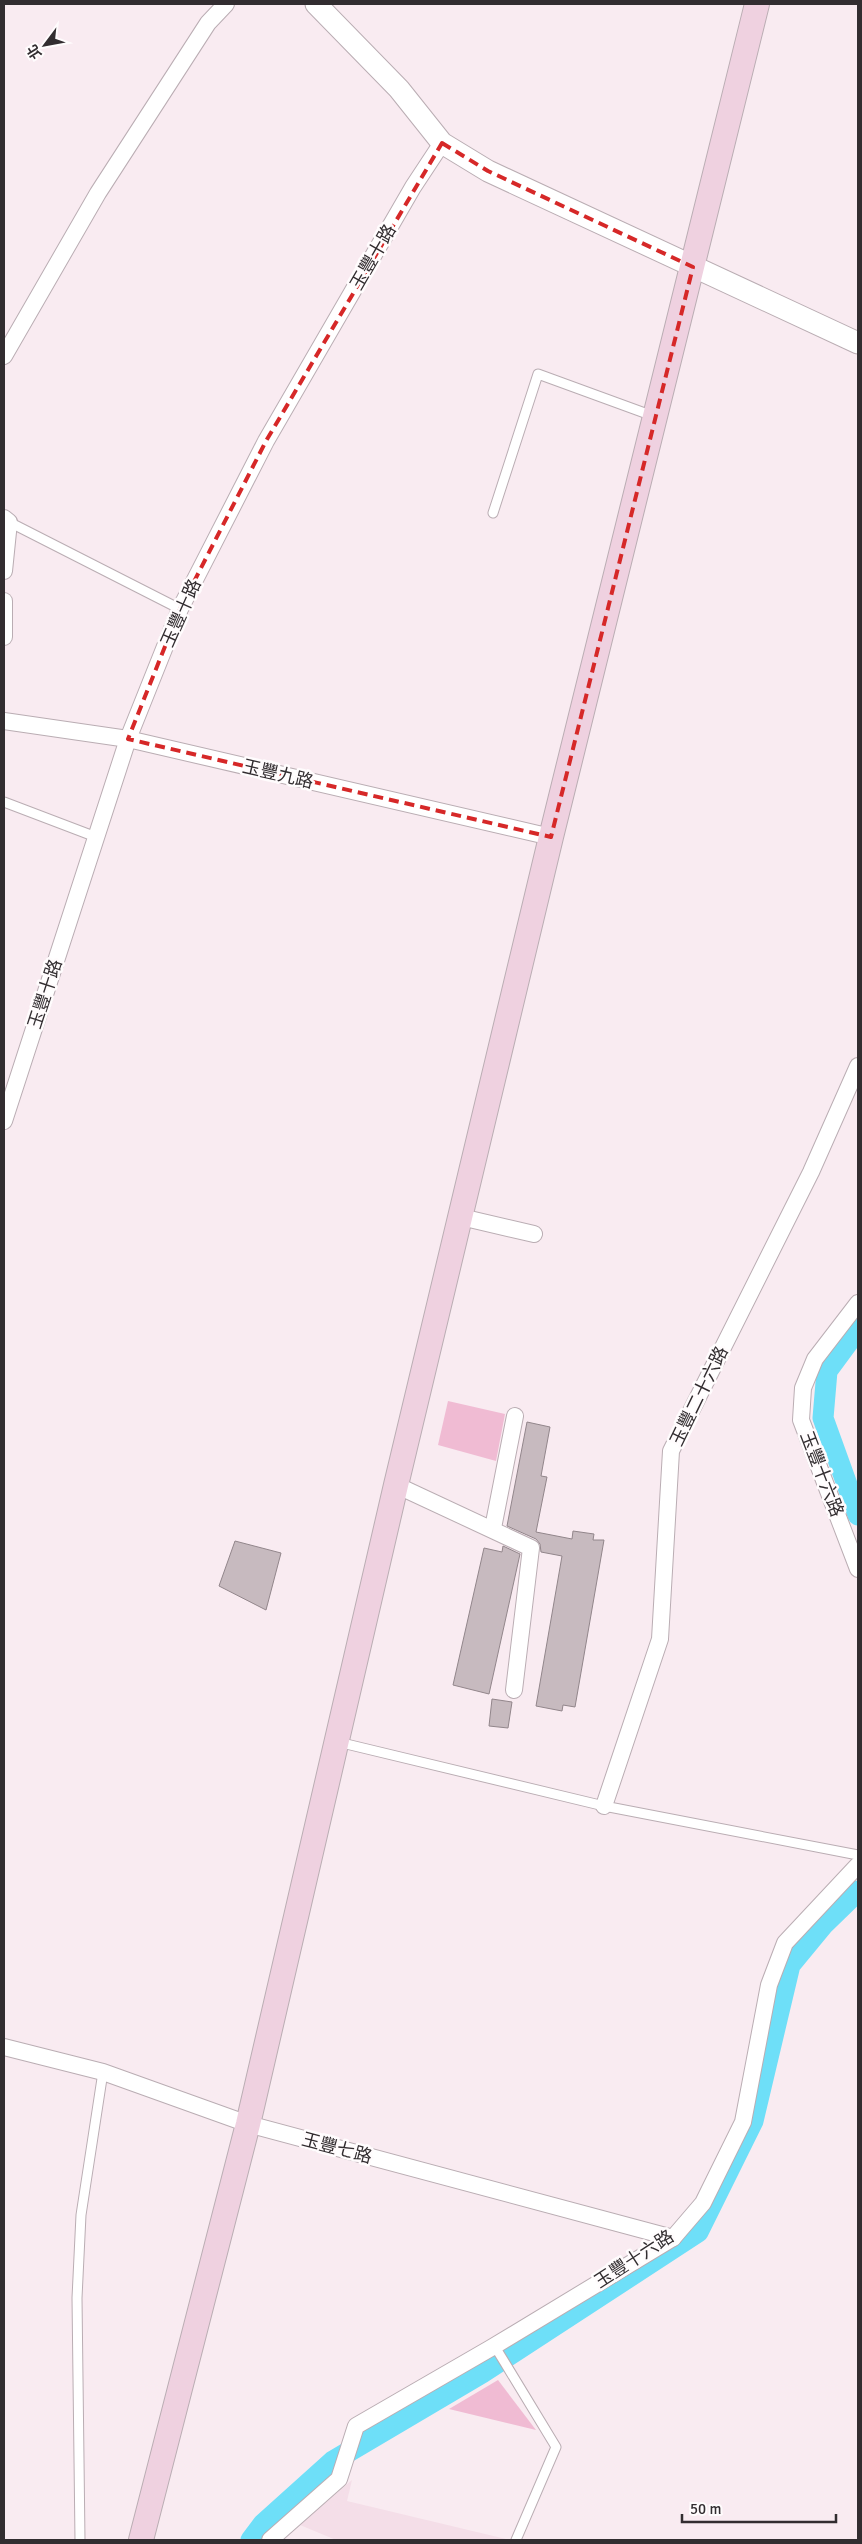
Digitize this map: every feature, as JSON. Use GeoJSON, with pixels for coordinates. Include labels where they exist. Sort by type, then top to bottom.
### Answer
{"type":"FeatureCollection","features":[{"type":"Feature","properties":{"kind":"main road"},"geometry":{"type":"LineString","coordinates":[[141,2540],[248,2124],[396,1485],[551,837],[757,4]]}},
{"type":"Feature","properties":{"kind":"street"},"geometry":{"type":"LineString","coordinates":[[4,356],[98,193],[208,23],[226,4]]}},
{"type":"Feature","properties":{"kind":"street"},"geometry":{"type":"LineString","coordinates":[[316,4],[399,89],[442,144],[488,171],[692,268],[858,343]]}},
{"type":"Feature","properties":{"kind":"street","name":"玉豐十路"},"geometry":{"type":"LineString","coordinates":[[4,1121],[128,739],[180,609],[266,441],[408,196],[442,144]]}},
{"type":"Feature","properties":{"kind":"street"},"geometry":{"type":"LineString","coordinates":[[4,571],[7,520]]}},
{"type":"Feature","properties":{"kind":"street"},"geometry":{"type":"LineString","coordinates":[[4,601],[4,637]]}},
{"type":"Feature","properties":{"kind":"street","name":"玉豐九路"},"geometry":{"type":"LineString","coordinates":[[4,722],[128,739],[551,837]]}},
{"type":"Feature","properties":{"kind":"street","name":"玉豐二十六路"},"geometry":{"type":"LineString","coordinates":[[604,1806],[660,1639],[671,1451],[811,1172],[858,1066]]}},
{"type":"Feature","properties":{"kind":"street"},"geometry":{"type":"LineString","coordinates":[[461,1217],[534,1234]]}},
{"type":"Feature","properties":{"kind":"street","name":"玉豐十六路"},"geometry":{"type":"LineString","coordinates":[[858,1303],[815,1359],[803,1388],[801,1420],[858,1569]]}},
{"type":"Feature","properties":{"kind":"street"},"geometry":{"type":"LineString","coordinates":[[493,1528],[515,1416]]}},
{"type":"Feature","properties":{"kind":"street"},"geometry":{"type":"LineString","coordinates":[[396,1485],[493,1528],[531,1548],[514,1690]]}},
{"type":"Feature","properties":{"kind":"street","name":"玉豐十六路"},"geometry":{"type":"LineString","coordinates":[[270,2540],[339,2479],[356,2426],[494,2349],[673,2238],[703,2203],[743,2122],[769,1985],[785,1943],[858,1865]]}},
{"type":"Feature","properties":{"kind":"street","name":"玉豐七路"},"geometry":{"type":"LineString","coordinates":[[4,2048],[103,2072],[248,2124],[673,2238]]}},
{"type":"Feature","properties":{"kind":"lane"},"geometry":{"type":"LineString","coordinates":[[493,513],[538,374],[654,416]]}},
{"type":"Feature","properties":{"kind":"lane"},"geometry":{"type":"LineString","coordinates":[[7,520],[180,609]]}},
{"type":"Feature","properties":{"kind":"lane"},"geometry":{"type":"LineString","coordinates":[[4,802],[96,837]]}},
{"type":"Feature","properties":{"kind":"lane"},"geometry":{"type":"LineString","coordinates":[[336,1741],[604,1806],[858,1855]]}},
{"type":"Feature","properties":{"kind":"lane"},"geometry":{"type":"LineString","coordinates":[[80,2540],[77,2298],[81,2224],[103,2072]]}},
{"type":"Feature","properties":{"kind":"lane"},"geometry":{"type":"LineString","coordinates":[[494,2349],[505,2363],[556,2447],[516,2540]]}},
{"type":"Feature","properties":{"kind":"highlighted area"},"geometry":{"type":"Polygon","coordinates":[[[442,143],[488,171],[693,267],[551,837],[128,739],[180,609],[266,441],[442,143]]]}},
{"type":"Feature","properties":{"kind":"shaded area"},"geometry":{"type":"Polygon","coordinates":[[[448,1401],[505,1414],[496,1461],[438,1445],[448,1401]]]}},
{"type":"Feature","properties":{"kind":"shaded area"},"geometry":{"type":"Polygon","coordinates":[[[498,2380],[536,2430],[449,2409],[498,2380]]]}},
{"type":"Feature","properties":{"kind":"shaded area"},"geometry":{"type":"Polygon","coordinates":[[[352,2480],[347,2501],[506,2539],[336,2540],[300,2525],[352,2480]]]}},
{"type":"Feature","properties":{"kind":"building"},"geometry":{"type":"Polygon","coordinates":[[[527,1422],[550,1427],[541,1476],[547,1477],[536,1532],[572,1539],[573,1531],[594,1534],[593,1540],[604,1540],[575,1707],[563,1705],[562,1711],[536,1706],[562,1556],[541,1552],[540,1544],[536,1539],[507,1526],[527,1422]]]}},
{"type":"Feature","properties":{"kind":"building"},"geometry":{"type":"Polygon","coordinates":[[[235,1541],[281,1553],[266,1610],[219,1586],[235,1541]]]}},
{"type":"Feature","properties":{"kind":"building"},"geometry":{"type":"Polygon","coordinates":[[[503,1546],[520,1554],[489,1694],[453,1685],[484,1548],[502,1552],[503,1546]]]}},
{"type":"Feature","properties":{"kind":"building"},"geometry":{"type":"Polygon","coordinates":[[[492,1699],[512,1702],[508,1728],[489,1726],[492,1699]]]}},
{"type":"Feature","properties":{"kind":"waterway"},"geometry":{"type":"LineString","coordinates":[[858,1329],[827,1371],[823,1418],[858,1515]]}},
{"type":"Feature","properties":{"kind":"waterway"},"geometry":{"type":"LineString","coordinates":[[251,2540],[263,2524],[333,2461],[482,2373],[698,2232],[753,2121],[790,1965],[823,1925],[858,1891]]}}]}
